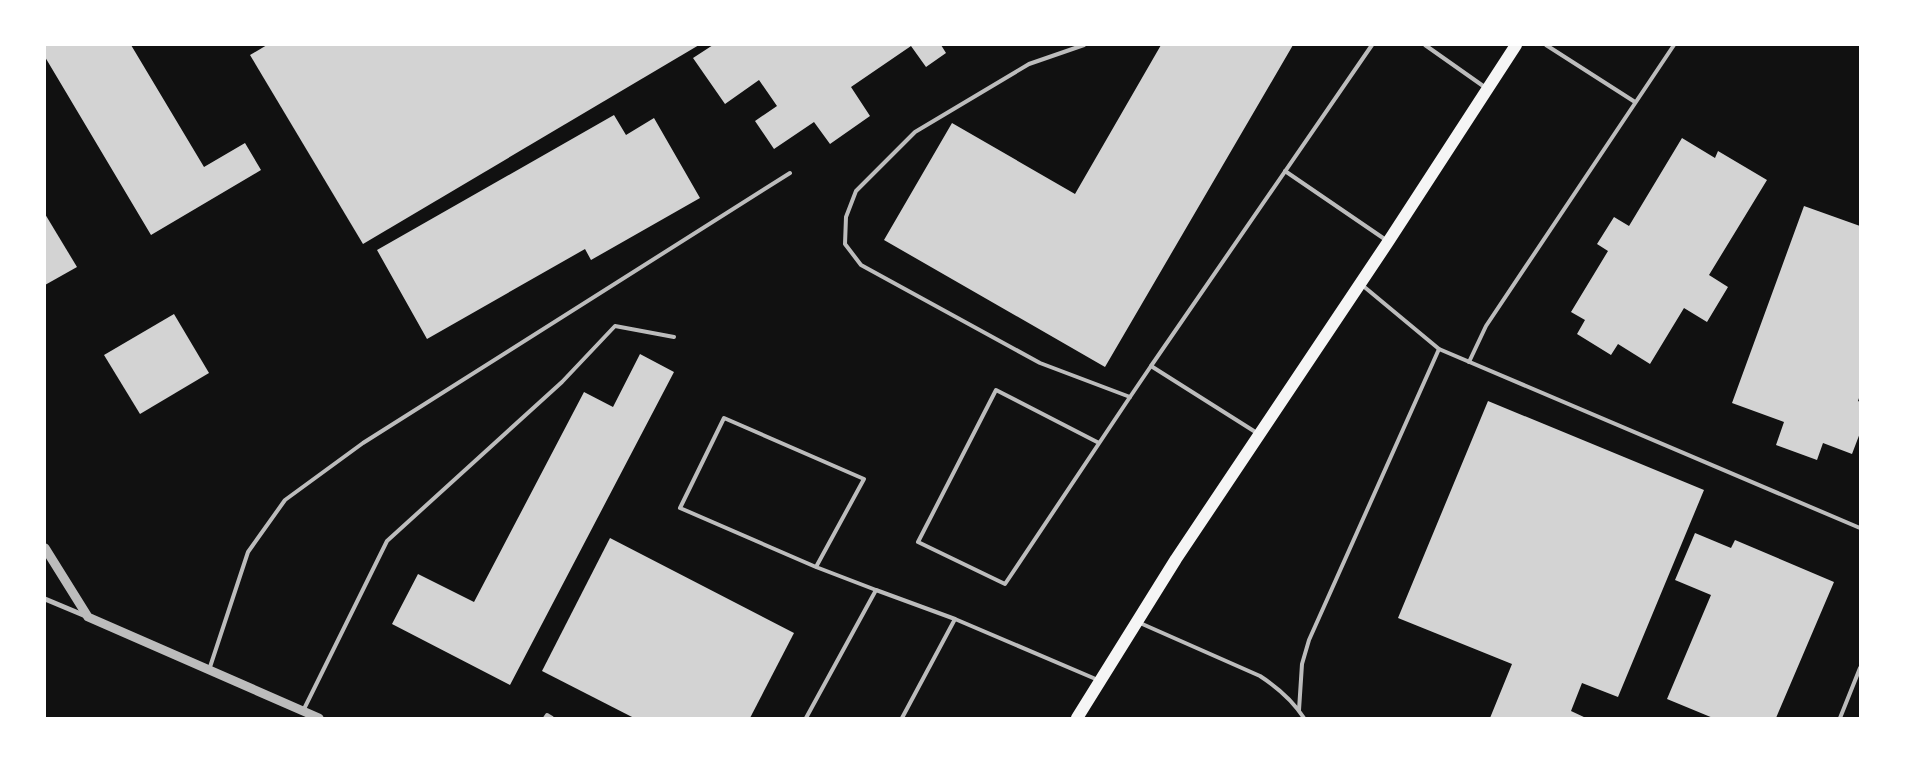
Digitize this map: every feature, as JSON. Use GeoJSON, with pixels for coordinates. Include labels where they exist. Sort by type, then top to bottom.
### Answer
{"type":"FeatureCollection","features":[{"type":"Feature","properties":{"kind":"main road"},"geometry":{"type":"LineString","coordinates":[[1077,718],[1137,621],[1258,434],[1388,242],[1516,45]]}},
{"type":"Feature","properties":{"kind":"street"},"geometry":{"type":"LineString","coordinates":[[45,548],[88,617]]}},
{"type":"Feature","properties":{"kind":"street"},"geometry":{"type":"LineString","coordinates":[[45,599],[319,718]]}},
{"type":"Feature","properties":{"kind":"lane"},"geometry":{"type":"LineString","coordinates":[[1084,45],[1028,64],[915,132],[856,191],[846,217],[845,244],[860,265],[1040,363],[1130,397]]}},
{"type":"Feature","properties":{"kind":"lane"},"geometry":{"type":"LineString","coordinates":[[1099,444],[996,390],[918,542],[1005,584],[1099,444],[1151,366],[1372,45]]}},
{"type":"Feature","properties":{"kind":"lane"},"geometry":{"type":"LineString","coordinates":[[1425,45],[1487,88]]}},
{"type":"Feature","properties":{"kind":"lane"},"geometry":{"type":"LineString","coordinates":[[1546,45],[1636,102]]}},
{"type":"Feature","properties":{"kind":"lane"},"geometry":{"type":"LineString","coordinates":[[1469,362],[1486,326],[1674,45]]}},
{"type":"Feature","properties":{"kind":"lane"},"geometry":{"type":"LineString","coordinates":[[1285,171],[1388,242]]}},
{"type":"Feature","properties":{"kind":"lane"},"geometry":{"type":"LineString","coordinates":[[209,670],[248,552],[285,500],[363,442],[790,173]]}},
{"type":"Feature","properties":{"kind":"lane"},"geometry":{"type":"LineString","coordinates":[[1359,283],[1439,349],[1860,528]]}},
{"type":"Feature","properties":{"kind":"lane"},"geometry":{"type":"LineString","coordinates":[[303,711],[340,640],[387,541],[562,382],[615,326],[674,337]]}},
{"type":"Feature","properties":{"kind":"lane"},"geometry":{"type":"LineString","coordinates":[[1299,710],[1302,664],[1309,640],[1439,349]]}},
{"type":"Feature","properties":{"kind":"lane"},"geometry":{"type":"LineString","coordinates":[[1151,366],[1258,434]]}},
{"type":"Feature","properties":{"kind":"lane"},"geometry":{"type":"LineString","coordinates":[[816,567],[864,479],[724,418],[680,508],[816,567],[954,619],[1100,681]]}},
{"type":"Feature","properties":{"kind":"lane"},"geometry":{"type":"LineString","coordinates":[[806,718],[876,590]]}},
{"type":"Feature","properties":{"kind":"lane"},"geometry":{"type":"LineString","coordinates":[[902,718],[954,619]]}},
{"type":"Feature","properties":{"kind":"lane"},"geometry":{"type":"LineString","coordinates":[[1137,621],[1260,676],[1275,686],[1299,710],[1304,718]]}},
{"type":"Feature","properties":{"kind":"lane"},"geometry":{"type":"LineString","coordinates":[[1840,718],[1860,668]]}},
{"type":"Feature","properties":{"kind":"lane"},"geometry":{"type":"LineString","coordinates":[[545,718],[547,715],[552,718]]}},
{"type":"Feature","properties":{"kind":"building"},"geometry":{"type":"Polygon","coordinates":[[[45,45],[131,45],[204,167],[245,143],[261,170],[151,235],[45,57],[45,45]]]}},
{"type":"Feature","properties":{"kind":"building"},"geometry":{"type":"Polygon","coordinates":[[[267,45],[699,45],[363,244],[250,55],[267,45]]]}},
{"type":"Feature","properties":{"kind":"building"},"geometry":{"type":"Polygon","coordinates":[[[713,45],[941,45],[946,53],[926,67],[911,46],[851,87],[870,116],[830,144],[814,122],[774,149],[755,121],[777,106],[759,80],[725,104],[693,58],[713,45]]]}},
{"type":"Feature","properties":{"kind":"building"},"geometry":{"type":"Polygon","coordinates":[[[1161,45],[1293,45],[1105,367],[884,240],[952,123],[1075,194],[1161,45]]]}},
{"type":"Feature","properties":{"kind":"building"},"geometry":{"type":"Polygon","coordinates":[[[614,115],[626,135],[654,118],[700,198],[591,260],[585,249],[427,339],[377,250],[614,115]]]}},
{"type":"Feature","properties":{"kind":"building"},"geometry":{"type":"Polygon","coordinates":[[[1682,138],[1715,158],[1718,151],[1767,180],[1709,275],[1728,287],[1707,322],[1684,308],[1650,364],[1618,344],[1611,355],[1577,334],[1585,320],[1571,312],[1608,251],[1597,244],[1614,217],[1629,226],[1682,138]]]}},
{"type":"Feature","properties":{"kind":"building"},"geometry":{"type":"Polygon","coordinates":[[[1804,206],[1860,226],[1860,395],[1858,401],[1860,402],[1860,433],[1852,454],[1823,443],[1817,460],[1776,445],[1784,422],[1732,403],[1804,206]]]}},
{"type":"Feature","properties":{"kind":"building"},"geometry":{"type":"Polygon","coordinates":[[[45,214],[77,267],[45,285],[45,214]]]}},
{"type":"Feature","properties":{"kind":"building"},"geometry":{"type":"Polygon","coordinates":[[[174,314],[209,373],[140,414],[104,355],[174,314]]]}},
{"type":"Feature","properties":{"kind":"building"},"geometry":{"type":"Polygon","coordinates":[[[640,354],[674,372],[510,685],[392,624],[418,574],[474,602],[584,392],[613,407],[640,354]]]}},
{"type":"Feature","properties":{"kind":"building"},"geometry":{"type":"Polygon","coordinates":[[[1488,401],[1704,490],[1618,697],[1582,683],[1571,711],[1586,718],[1490,718],[1512,664],[1398,618],[1488,401]]]}},
{"type":"Feature","properties":{"kind":"building"},"geometry":{"type":"Polygon","coordinates":[[[1695,533],[1731,548],[1735,540],[1834,582],[1776,718],[1713,718],[1667,699],[1711,595],[1675,580],[1695,533]]]}},
{"type":"Feature","properties":{"kind":"building"},"geometry":{"type":"Polygon","coordinates":[[[610,538],[794,633],[750,718],[634,718],[542,671],[610,538]]]}}]}
